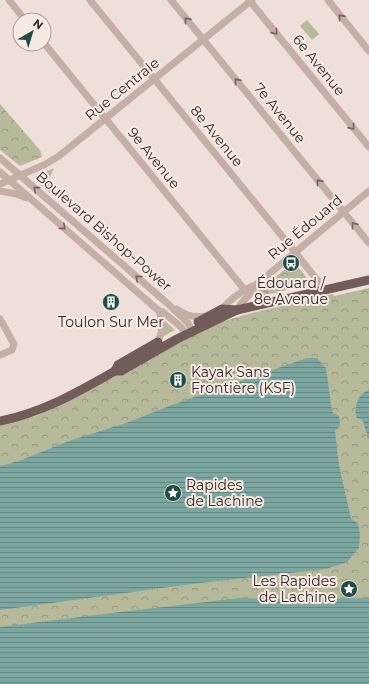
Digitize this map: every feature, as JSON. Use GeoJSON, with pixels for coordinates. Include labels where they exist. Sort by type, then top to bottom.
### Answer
{"type":"FeatureCollection","features":[{"type":"Feature","properties":{"kind":"main road"},"geometry":{"type":"LineString","coordinates":[[115,371],[118,365],[158,343],[237,310],[369,280]]}},
{"type":"Feature","properties":{"kind":"main road"},"geometry":{"type":"LineString","coordinates":[[0,422],[33,413],[60,401],[115,371],[121,371],[222,309],[237,310]]}},
{"type":"Feature","properties":{"kind":"street"},"geometry":{"type":"LineString","coordinates":[[9,0],[19,12]]}},
{"type":"Feature","properties":{"kind":"street","name":"8e Avenue"},"geometry":{"type":"LineString","coordinates":[[90,0],[318,281],[320,291]]}},
{"type":"Feature","properties":{"kind":"street","name":"7e Avenue"},"geometry":{"type":"LineString","coordinates":[[171,0],[369,244]]}},
{"type":"Feature","properties":{"kind":"street","name":"Rue Centrale"},"geometry":{"type":"LineString","coordinates":[[0,184],[44,165],[59,156],[203,40],[250,0]]}},
{"type":"Feature","properties":{"kind":"street","name":"6e Avenue"},"geometry":{"type":"LineString","coordinates":[[250,0],[369,147]]}},
{"type":"Feature","properties":{"kind":"street"},"geometry":{"type":"LineString","coordinates":[[328,0],[369,50]]}},
{"type":"Feature","properties":{"kind":"street","name":"9e Avenue"},"geometry":{"type":"LineString","coordinates":[[51,52],[244,289]]}},
{"type":"Feature","properties":{"kind":"street","name":"Boulevard Bishop-Power"},"geometry":{"type":"LineString","coordinates":[[0,158],[167,303],[188,331]]}},
{"type":"Feature","properties":{"kind":"street","name":"Boulevard Bishop-Power"},"geometry":{"type":"LineString","coordinates":[[0,172],[159,310],[188,331]]}},
{"type":"Feature","properties":{"kind":"street"},"geometry":{"type":"LineString","coordinates":[[0,191],[16,194],[34,201]]}},
{"type":"Feature","properties":{"kind":"street","name":"Rue Édouard"},"geometry":{"type":"LineString","coordinates":[[222,309],[244,289],[257,284],[369,191]]}},
{"type":"Feature","properties":{"kind":"street","name":"Rue Édouard"},"geometry":{"type":"LineString","coordinates":[[237,310],[257,284]]}},
{"type":"Feature","properties":{"kind":"street"},"geometry":{"type":"LineString","coordinates":[[167,303],[194,317],[212,314]]}},
{"type":"Feature","properties":{"kind":"street"},"geometry":{"type":"LineString","coordinates":[[158,343],[163,324],[159,310]]}},
{"type":"Feature","properties":{"kind":"street"},"geometry":{"type":"LineString","coordinates":[[0,319],[14,344],[12,350],[0,356]]}},
{"type":"Feature","properties":{"kind":"green space"},"geometry":{"type":"Polygon","coordinates":[[[307,20],[319,34],[312,40],[300,26],[307,20]]]}},
{"type":"Feature","properties":{"kind":"green space"},"geometry":{"type":"Polygon","coordinates":[[[0,104],[40,150],[42,157],[20,166],[0,150],[0,104]]]}},
{"type":"Feature","properties":{"kind":"green space"},"geometry":{"type":"Polygon","coordinates":[[[54,168],[49,179],[51,194],[36,179],[37,176],[54,168]]]}},
{"type":"Feature","properties":{"kind":"green space"},"geometry":{"type":"Polygon","coordinates":[[[293,263],[296,264],[309,281],[309,285],[260,296],[258,295],[258,291],[293,263]]]}},
{"type":"Feature","properties":{"kind":"green space"},"geometry":{"type":"Polygon","coordinates":[[[369,288],[369,684],[0,684],[0,425],[33,417],[61,405],[187,337],[221,322],[248,314],[333,294],[334,296],[369,288]]]}},
{"type":"Feature","properties":{"kind":"green space"},"geometry":{"type":"Polygon","coordinates":[[[164,320],[175,330],[164,336],[164,320]]]}},
{"type":"Feature","properties":{"kind":"water","name":"Rapides de Lachine"},"geometry":{"type":"Polygon","coordinates":[[[307,358],[317,358],[326,368],[332,412],[339,416],[340,425],[335,431],[339,465],[351,519],[358,523],[360,534],[359,548],[347,562],[326,569],[192,584],[0,610],[0,466],[16,462],[69,441],[129,422],[169,406],[307,358]]]}},
{"type":"Feature","properties":{"kind":"water"},"geometry":{"type":"Polygon","coordinates":[[[369,390],[369,439],[362,420],[357,418],[356,406],[357,401],[362,394],[369,390]]]}},
{"type":"Feature","properties":{"kind":"water"},"geometry":{"type":"Polygon","coordinates":[[[240,598],[369,598],[369,684],[0,684],[0,627],[240,598]]]}},
{"type":"Feature","properties":{"kind":"place","name":"Édouard / 8e Avenue"},"geometry":{"type":"Point","coordinates":[291,263]}},
{"type":"Feature","properties":{"kind":"place","name":"Toulon Sur Mer"},"geometry":{"type":"Point","coordinates":[111,302]}},
{"type":"Feature","properties":{"kind":"place","name":"Kayak Sans Frontière (KSF)"},"geometry":{"type":"Point","coordinates":[178,380]}},
{"type":"Feature","properties":{"kind":"place","name":"Rapides de Lachine"},"geometry":{"type":"Point","coordinates":[173,493]}},
{"type":"Feature","properties":{"kind":"place","name":"Les Rapides de Lachine"},"geometry":{"type":"Point","coordinates":[349,589]}}]}
